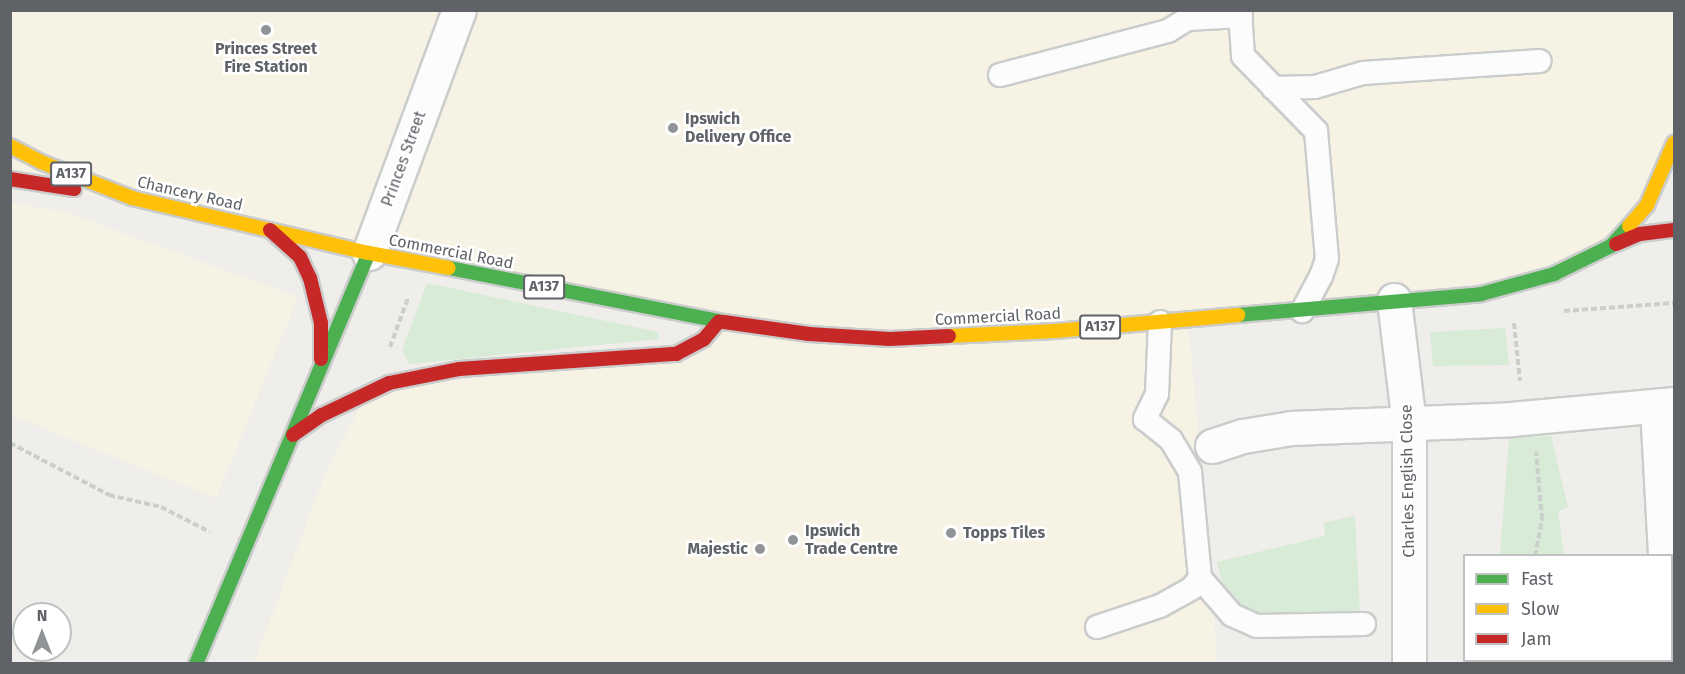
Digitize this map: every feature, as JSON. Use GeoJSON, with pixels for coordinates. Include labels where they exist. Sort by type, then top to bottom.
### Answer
{"type":"FeatureCollection","features":[{"type":"Feature","properties":{"kind":"main road","name":"Commercial Road"},"geometry":{"type":"LineString","coordinates":[[369,253],[719,321],[809,334],[864,339],[931,338],[1302,311],[1394,300],[1481,294],[1554,274],[1611,246],[1647,206],[1674,143]]}},
{"type":"Feature","properties":{"kind":"main road","name":"Chancery Road"},"geometry":{"type":"LineString","coordinates":[[10,146],[41,162],[132,198],[369,253]]}},
{"type":"Feature","properties":{"kind":"main road","name":"A137"},"geometry":{"type":"LineString","coordinates":[[10,179],[132,198]]}},
{"type":"Feature","properties":{"kind":"main road","name":"Princes Street"},"geometry":{"type":"LineString","coordinates":[[270,230],[300,257],[313,287],[321,323],[320,373]]}},
{"type":"Feature","properties":{"kind":"main road","name":"A137"},"geometry":{"type":"LineString","coordinates":[[1611,246],[1640,234],[1674,230]]}},
{"type":"Feature","properties":{"kind":"main road","name":"Princes Street"},"geometry":{"type":"LineString","coordinates":[[196,663],[369,253]]}},
{"type":"Feature","properties":{"kind":"main road"},"geometry":{"type":"LineString","coordinates":[[293,435],[322,415],[389,383],[459,369],[676,354],[704,339],[719,321]]}},
{"type":"Feature","properties":{"kind":"street","name":"Princes Street"},"geometry":{"type":"LineString","coordinates":[[369,253],[459,10]]}},
{"type":"Feature","properties":{"kind":"street","name":"Charles English Close"},"geometry":{"type":"LineString","coordinates":[[1394,300],[1409,424],[1409,663]]}},
{"type":"Feature","properties":{"kind":"street"},"geometry":{"type":"LineString","coordinates":[[1212,446],[1243,436],[1279,429],[1511,419],[1666,405],[1665,554]]}},
{"type":"Feature","properties":{"kind":"lane"},"geometry":{"type":"LineString","coordinates":[[1000,75],[1168,31],[1187,19],[1240,13],[1243,56],[1316,131],[1327,259],[1321,276],[1302,311]]}},
{"type":"Feature","properties":{"kind":"lane"},"geometry":{"type":"LineString","coordinates":[[1273,88],[1315,87],[1363,73],[1540,61]]}},
{"type":"Feature","properties":{"kind":"lane"},"geometry":{"type":"LineString","coordinates":[[1160,322],[1157,394],[1145,419],[1171,440],[1190,472],[1200,578],[1232,615],[1257,626],[1364,624]]}},
{"type":"Feature","properties":{"kind":"lane"},"geometry":{"type":"LineString","coordinates":[[1097,627],[1160,606],[1192,588],[1200,578]]}},
{"type":"Feature","properties":{"kind":"path"},"geometry":{"type":"LineString","coordinates":[[389,350],[411,288]]}},
{"type":"Feature","properties":{"kind":"path"},"geometry":{"type":"LineString","coordinates":[[10,443],[109,495],[161,507],[244,546]]}},
{"type":"Feature","properties":{"kind":"shaded area"},"geometry":{"type":"Polygon","coordinates":[[[10,11],[1674,11],[1674,143],[1647,205],[1554,274],[1188,320],[1214,605],[1216,663],[254,663],[325,475],[368,391],[676,354],[719,321],[11,179],[10,11]]]}},
{"type":"Feature","properties":{"kind":"shaded area"},"geometry":{"type":"Polygon","coordinates":[[[10,203],[62,211],[298,297],[216,498],[11,415],[10,203]]]}},
{"type":"Feature","properties":{"kind":"green space"},"geometry":{"type":"Polygon","coordinates":[[[427,283],[658,332],[659,339],[409,364],[402,350],[427,283]]]}},
{"type":"Feature","properties":{"kind":"green space"},"geometry":{"type":"Polygon","coordinates":[[[1505,328],[1509,365],[1433,366],[1430,332],[1505,328]]]}},
{"type":"Feature","properties":{"kind":"green space"},"geometry":{"type":"Polygon","coordinates":[[[1551,436],[1568,507],[1558,512],[1564,554],[1500,554],[1509,438],[1551,436]]]}},
{"type":"Feature","properties":{"kind":"green space"},"geometry":{"type":"Polygon","coordinates":[[[1355,516],[1360,613],[1254,615],[1228,596],[1217,562],[1325,536],[1323,523],[1355,516]]]}},
{"type":"Feature","properties":{"kind":"traffic: fast"},"geometry":{"type":"LineString","coordinates":[[1238,315],[1481,294],[1554,274],[1611,246],[1629,226]]}},
{"type":"Feature","properties":{"kind":"traffic: fast"},"geometry":{"type":"LineString","coordinates":[[196,664],[369,253]]}},
{"type":"Feature","properties":{"kind":"traffic: fast"},"geometry":{"type":"LineString","coordinates":[[449,268],[724,322]]}},
{"type":"Feature","properties":{"kind":"traffic: slow"},"geometry":{"type":"LineString","coordinates":[[1629,226],[1647,205],[1674,143]]}},
{"type":"Feature","properties":{"kind":"traffic: slow"},"geometry":{"type":"LineString","coordinates":[[10,146],[41,162],[132,198],[369,253],[449,268]]}},
{"type":"Feature","properties":{"kind":"traffic: slow"},"geometry":{"type":"LineString","coordinates":[[949,336],[1055,331],[1238,315]]}},
{"type":"Feature","properties":{"kind":"traffic: jam"},"geometry":{"type":"LineString","coordinates":[[10,179],[74,189]]}},
{"type":"Feature","properties":{"kind":"traffic: jam"},"geometry":{"type":"LineString","coordinates":[[270,230],[300,257],[310,278],[321,323],[321,359]]}},
{"type":"Feature","properties":{"kind":"traffic: jam"},"geometry":{"type":"LineString","coordinates":[[1616,244],[1640,234],[1674,230]]}},
{"type":"Feature","properties":{"kind":"traffic: jam"},"geometry":{"type":"LineString","coordinates":[[293,435],[322,415],[389,383],[459,369],[676,354],[704,339],[719,321]]}},
{"type":"Feature","properties":{"kind":"traffic: jam"},"geometry":{"type":"LineString","coordinates":[[724,322],[809,334],[890,339],[949,336]]}},
{"type":"Feature","properties":{"kind":"place","name":"Princes Street Fire Station"},"geometry":{"type":"Point","coordinates":[266,30]}},
{"type":"Feature","properties":{"kind":"place","name":"Ipswich Delivery Office"},"geometry":{"type":"Point","coordinates":[673,128]}},
{"type":"Feature","properties":{"kind":"place","name":"Topps Tiles"},"geometry":{"type":"Point","coordinates":[951,533]}},
{"type":"Feature","properties":{"kind":"place","name":"Ipswich Trade Centre"},"geometry":{"type":"Point","coordinates":[793,540]}},
{"type":"Feature","properties":{"kind":"place","name":"Majestic"},"geometry":{"type":"Point","coordinates":[760,549]}}]}
